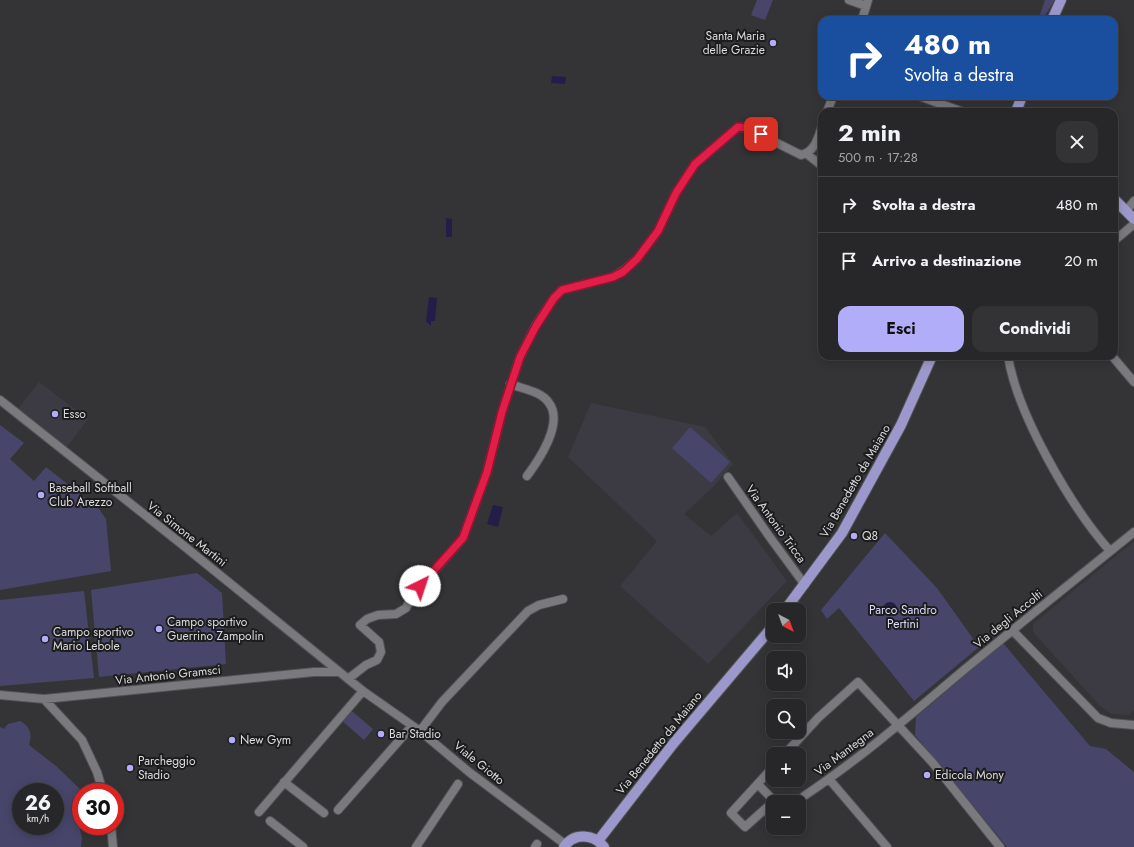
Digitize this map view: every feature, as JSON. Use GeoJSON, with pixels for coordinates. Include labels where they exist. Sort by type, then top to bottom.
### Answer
{"type":"FeatureCollection","features":[{"type":"Feature","properties":{"kind":"main road"},"geometry":{"type":"LineString","coordinates":[[1054,16],[1061,0]]}},
{"type":"Feature","properties":{"kind":"main road"},"geometry":{"type":"LineString","coordinates":[[1118,203],[1134,219]]}},
{"type":"Feature","properties":{"kind":"main road","name":"Via Benedetto da Maiano"},"geometry":{"type":"LineString","coordinates":[[790,603],[842,533],[874,477],[901,425],[930,360]]}},
{"type":"Feature","properties":{"kind":"main road","name":"Via Benedetto da Maiano"},"geometry":{"type":"LineString","coordinates":[[601,844],[668,750],[766,634]]}},
{"type":"Feature","properties":{"kind":"main road"},"geometry":{"type":"LineString","coordinates":[[565,846],[578,837],[592,837],[601,844]]}},
{"type":"Feature","properties":{"kind":"street"},"geometry":{"type":"LineString","coordinates":[[849,0],[867,3],[863,16]]}},
{"type":"Feature","properties":{"kind":"street"},"geometry":{"type":"LineString","coordinates":[[930,100],[952,108]]}},
{"type":"Feature","properties":{"kind":"street"},"geometry":{"type":"LineString","coordinates":[[348,679],[366,665],[377,660],[381,652],[379,642],[360,625],[367,619],[378,615],[396,614],[406,608],[412,596],[463,538],[487,472],[510,384],[520,357],[536,326],[554,298],[562,290],[613,277],[623,272],[637,259],[658,231],[676,193],[695,164],[738,127],[747,128],[801,155],[807,154],[814,148],[818,137]]}},
{"type":"Feature","properties":{"kind":"street"},"geometry":{"type":"LineString","coordinates":[[807,154],[818,163]]}},
{"type":"Feature","properties":{"kind":"street"},"geometry":{"type":"LineString","coordinates":[[1126,211],[1134,201]]}},
{"type":"Feature","properties":{"kind":"street"},"geometry":{"type":"LineString","coordinates":[[1118,237],[1134,224]]}},
{"type":"Feature","properties":{"kind":"street"},"geometry":{"type":"LineString","coordinates":[[1009,360],[1011,374],[1033,430],[1072,501],[1110,551]]}},
{"type":"Feature","properties":{"kind":"street"},"geometry":{"type":"LineString","coordinates":[[1115,360],[1134,382]]}},
{"type":"Feature","properties":{"kind":"street"},"geometry":{"type":"LineString","coordinates":[[510,384],[538,394],[549,402],[554,415],[551,432],[544,451],[527,476]]}},
{"type":"Feature","properties":{"kind":"street","name":"Via Simone Martini"},"geometry":{"type":"LineString","coordinates":[[0,400],[184,546],[339,672]]}},
{"type":"Feature","properties":{"kind":"street","name":"Via Antonio Tricca"},"geometry":{"type":"LineString","coordinates":[[728,477],[805,584]]}},
{"type":"Feature","properties":{"kind":"street","name":"Via degli Accolti"},"geometry":{"type":"LineString","coordinates":[[899,726],[1012,630],[1134,532]]}},
{"type":"Feature","properties":{"kind":"street"},"geometry":{"type":"LineString","coordinates":[[420,731],[442,702],[528,611],[539,604],[563,599]]}},
{"type":"Feature","properties":{"kind":"street"},"geometry":{"type":"LineString","coordinates":[[1012,630],[1093,713],[1111,723],[1134,725]]}},
{"type":"Feature","properties":{"kind":"street","name":"Via Antonio Gramsci"},"geometry":{"type":"LineString","coordinates":[[0,695],[44,699],[314,672],[339,672]]}},
{"type":"Feature","properties":{"kind":"street","name":"Viale Giotto"},"geometry":{"type":"LineString","coordinates":[[339,672],[363,691],[420,731],[565,846]]}},
{"type":"Feature","properties":{"kind":"street"},"geometry":{"type":"LineString","coordinates":[[791,747],[818,718],[858,682],[932,762],[1000,847]]}},
{"type":"Feature","properties":{"kind":"street"},"geometry":{"type":"LineString","coordinates":[[259,812],[363,691]]}},
{"type":"Feature","properties":{"kind":"street"},"geometry":{"type":"LineString","coordinates":[[44,699],[82,740],[97,772],[100,783]]}},
{"type":"Feature","properties":{"kind":"street"},"geometry":{"type":"LineString","coordinates":[[338,810],[412,726]]}},
{"type":"Feature","properties":{"kind":"street","name":"Via Mantegna"},"geometry":{"type":"LineString","coordinates":[[805,795],[899,726]]}},
{"type":"Feature","properties":{"kind":"street"},"geometry":{"type":"LineString","coordinates":[[758,784],[774,801],[745,827],[731,813],[758,784],[766,775]]}},
{"type":"Feature","properties":{"kind":"street"},"geometry":{"type":"LineString","coordinates":[[828,779],[887,847]]}},
{"type":"Feature","properties":{"kind":"street"},"geometry":{"type":"LineString","coordinates":[[284,782],[324,813]]}},
{"type":"Feature","properties":{"kind":"street"},"geometry":{"type":"LineString","coordinates":[[416,847],[458,784]]}},
{"type":"Feature","properties":{"kind":"street"},"geometry":{"type":"LineString","coordinates":[[270,821],[303,847]]}},
{"type":"Feature","properties":{"kind":"street"},"geometry":{"type":"LineString","coordinates":[[112,835],[113,847]]}},
{"type":"Feature","properties":{"kind":"shaded area"},"geometry":{"type":"Polygon","coordinates":[[[552,76],[566,77],[565,84],[551,83],[552,76]]]}},
{"type":"Feature","properties":{"kind":"shaded area"},"geometry":{"type":"Polygon","coordinates":[[[446,218],[452,219],[452,237],[446,237],[446,218]]]}},
{"type":"Feature","properties":{"kind":"shaded area"},"geometry":{"type":"Polygon","coordinates":[[[429,297],[437,298],[435,321],[431,321],[431,326],[426,321],[429,297]]]}},
{"type":"Feature","properties":{"kind":"shaded area"},"geometry":{"type":"Polygon","coordinates":[[[39,382],[88,419],[67,447],[18,409],[39,382]]]}},
{"type":"Feature","properties":{"kind":"shaded area"},"geometry":{"type":"Polygon","coordinates":[[[591,403],[705,427],[733,464],[713,487],[684,514],[711,536],[737,513],[787,581],[708,664],[620,586],[657,541],[568,457],[591,403]]]}},
{"type":"Feature","properties":{"kind":"shaded area"},"geometry":{"type":"Polygon","coordinates":[[[493,505],[503,507],[498,527],[487,524],[493,505]]]}},
{"type":"Feature","properties":{"kind":"shaded area"},"geometry":{"type":"Polygon","coordinates":[[[1134,541],[1134,710],[1129,715],[1112,714],[1100,706],[1033,632],[1033,624],[1134,541]]]}},
{"type":"Feature","properties":{"kind":"shaded area"},"geometry":{"type":"Polygon","coordinates":[[[887,602],[893,602],[897,606],[897,612],[893,616],[887,616],[883,612],[883,606],[887,602]]]}},
{"type":"Feature","properties":{"kind":"green space"},"geometry":{"type":"Polygon","coordinates":[[[757,0],[773,0],[765,20],[751,15],[757,0]]]}},
{"type":"Feature","properties":{"kind":"green space"},"geometry":{"type":"Polygon","coordinates":[[[1045,0],[1055,0],[1045,16],[1039,16],[1045,0]]]}},
{"type":"Feature","properties":{"kind":"green space","name":"Baseball Softball Club Arezzo"},"geometry":{"type":"Polygon","coordinates":[[[0,425],[24,443],[10,459],[34,481],[46,467],[99,509],[106,519],[111,571],[0,590],[0,425]]]}},
{"type":"Feature","properties":{"kind":"green space"},"geometry":{"type":"Polygon","coordinates":[[[690,427],[730,462],[711,483],[672,448],[690,427]]]}},
{"type":"Feature","properties":{"kind":"green space","name":"Parco Sandro Pertini"},"geometry":{"type":"Polygon","coordinates":[[[885,533],[937,588],[979,647],[914,701],[839,608],[827,619],[821,610],[885,533]]]}},
{"type":"Feature","properties":{"kind":"green space","name":"Campo sportivo Guerrino Zampolin"},"geometry":{"type":"Polygon","coordinates":[[[197,573],[222,593],[226,664],[99,677],[91,590],[197,573]]]}},
{"type":"Feature","properties":{"kind":"green space","name":"Campo sportivo Mario Lebole"},"geometry":{"type":"Polygon","coordinates":[[[84,591],[94,678],[0,686],[0,600],[84,591]]]}},
{"type":"Feature","properties":{"kind":"green space"},"geometry":{"type":"Polygon","coordinates":[[[1003,643],[1090,746],[1106,749],[1134,772],[1134,847],[1007,847],[915,735],[916,717],[1003,643]]]}},
{"type":"Feature","properties":{"kind":"green space"},"geometry":{"type":"Polygon","coordinates":[[[347,711],[353,712],[373,729],[364,740],[340,719],[347,711]]]}},
{"type":"Feature","properties":{"kind":"green space"},"geometry":{"type":"Polygon","coordinates":[[[20,721],[24,723],[30,731],[29,745],[56,766],[74,783],[72,783],[72,835],[81,835],[81,847],[0,847],[0,727],[4,729],[8,724],[20,721]]]}},
{"type":"Feature","properties":{"kind":"place","name":"Santa Maria delle Grazie"},"geometry":{"type":"Point","coordinates":[773,43]}},
{"type":"Feature","properties":{"kind":"place","name":"Esso"},"geometry":{"type":"Point","coordinates":[55,414]}},
{"type":"Feature","properties":{"kind":"place","name":"Baseball Softball Club Arezzo"},"geometry":{"type":"Point","coordinates":[41,495]}},
{"type":"Feature","properties":{"kind":"place","name":"Q8"},"geometry":{"type":"Point","coordinates":[854,536]}},
{"type":"Feature","properties":{"kind":"place","name":"Campo sportivo Guerrino Zampolin"},"geometry":{"type":"Point","coordinates":[159,629]}},
{"type":"Feature","properties":{"kind":"place","name":"Campo sportivo Mario Lebole"},"geometry":{"type":"Point","coordinates":[45,639]}},
{"type":"Feature","properties":{"kind":"place","name":"Bar Stadio"},"geometry":{"type":"Point","coordinates":[381,734]}},
{"type":"Feature","properties":{"kind":"place","name":"New Gym"},"geometry":{"type":"Point","coordinates":[232,740]}},
{"type":"Feature","properties":{"kind":"place","name":"Parcheggio Stadio"},"geometry":{"type":"Point","coordinates":[130,768]}},
{"type":"Feature","properties":{"kind":"place","name":"Edicola Mony"},"geometry":{"type":"Point","coordinates":[927,775]}},
{"type":"Feature","properties":{"kind":"route"},"geometry":{"type":"LineString","coordinates":[[420,586],[463,538],[487,472],[502,412],[520,357],[536,326],[554,298],[562,290],[613,277],[623,272],[637,259],[658,231],[668,214],[676,193],[695,164],[738,127],[747,128],[761,134]]}}]}
